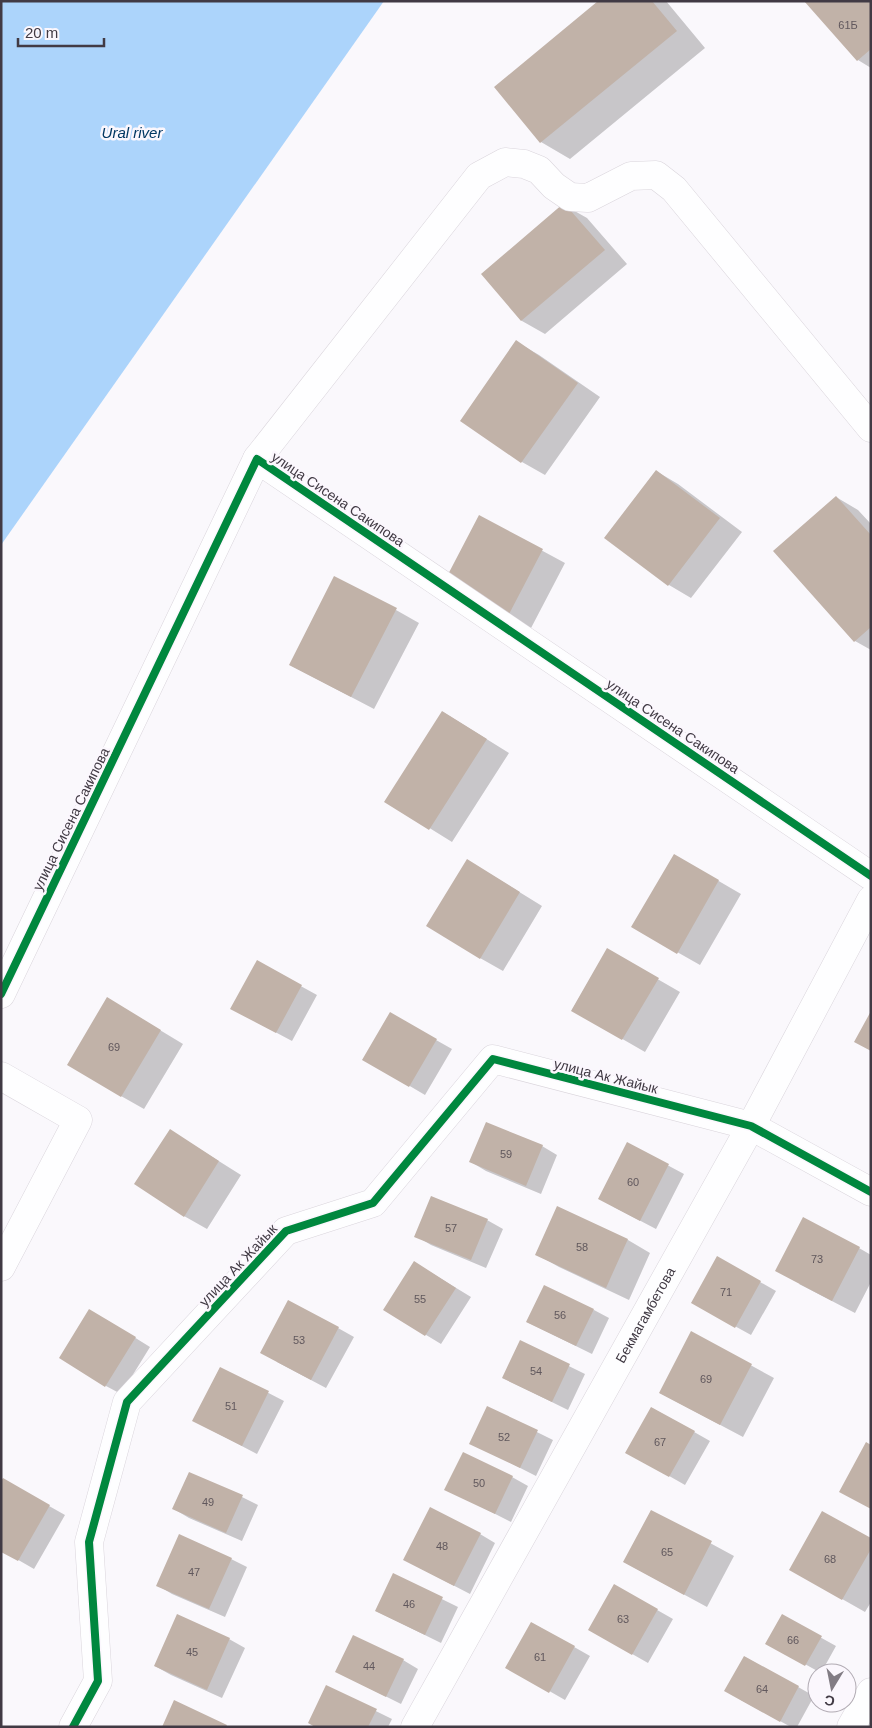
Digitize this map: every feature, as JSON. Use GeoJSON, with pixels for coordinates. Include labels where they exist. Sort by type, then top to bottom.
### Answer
{"type":"FeatureCollection","features":[{"type":"Feature","properties":{"kind":"street"},"geometry":{"type":"LineString","coordinates":[[257,459],[479,176],[505,162],[524,164],[539,170],[554,186],[570,197],[588,198],[631,176],[656,175],[674,189],[871,428]]}},
{"type":"Feature","properties":{"kind":"street","name":"улица Сисена Сакипова"},"geometry":{"type":"LineString","coordinates":[[1,994],[257,459],[871,876]]}},
{"type":"Feature","properties":{"kind":"street","name":"Бекмагамбетова"},"geometry":{"type":"LineString","coordinates":[[415,1727],[751,1126],[871,900]]}},
{"type":"Feature","properties":{"kind":"street","name":"улица Ак Жайык"},"geometry":{"type":"LineString","coordinates":[[73,1727],[98,1681],[90,1542],[128,1402],[286,1231],[373,1203],[492,1059],[751,1126]]}},
{"type":"Feature","properties":{"kind":"street"},"geometry":{"type":"LineString","coordinates":[[1,1076],[78,1120],[1,1267]]}},
{"type":"Feature","properties":{"kind":"street"},"geometry":{"type":"LineString","coordinates":[[751,1126],[871,1192]]}},
{"type":"Feature","properties":{"kind":"street"},"geometry":{"type":"LineString","coordinates":[[851,1727],[871,1692]]}},
{"type":"Feature","properties":{"kind":"water","name":"Ural river"},"geometry":{"type":"Polygon","coordinates":[[[1,1],[384,1],[1,545],[1,1]]]}},
{"type":"Feature","properties":{"kind":"building"},"geometry":{"type":"Polygon","coordinates":[[[598,1],[652,1],[677,31],[540,143],[494,87],[598,1]]]}},
{"type":"Feature","properties":{"kind":"building"},"geometry":{"type":"Polygon","coordinates":[[[804,1],[871,1],[871,49],[857,61],[804,1]]]}},
{"type":"Feature","properties":{"kind":"building"},"geometry":{"type":"Polygon","coordinates":[[[564,203],[605,250],[521,321],[481,274],[564,203]]]}},
{"type":"Feature","properties":{"kind":"building"},"geometry":{"type":"Polygon","coordinates":[[[516,340],[578,383],[521,463],[460,421],[516,340]]]}},
{"type":"Feature","properties":{"kind":"building"},"geometry":{"type":"Polygon","coordinates":[[[656,470],[720,518],[668,586],[604,538],[656,470]]]}},
{"type":"Feature","properties":{"kind":"building"},"geometry":{"type":"Polygon","coordinates":[[[836,496],[871,535],[871,627],[854,642],[773,551],[836,496]]]}},
{"type":"Feature","properties":{"kind":"building"},"geometry":{"type":"Polygon","coordinates":[[[479,515],[543,549],[507,618],[443,584],[479,515]]]}},
{"type":"Feature","properties":{"kind":"building"},"geometry":{"type":"Polygon","coordinates":[[[334,576],[397,608],[351,697],[289,665],[334,576]]]}},
{"type":"Feature","properties":{"kind":"building"},"geometry":{"type":"Polygon","coordinates":[[[442,711],[487,739],[429,830],[384,802],[442,711]]]}},
{"type":"Feature","properties":{"kind":"building"},"geometry":{"type":"Polygon","coordinates":[[[674,854],[719,880],[677,954],[631,927],[674,854]]]}},
{"type":"Feature","properties":{"kind":"building"},"geometry":{"type":"Polygon","coordinates":[[[467,859],[520,892],[480,959],[426,926],[467,859]]]}},
{"type":"Feature","properties":{"kind":"building"},"geometry":{"type":"Polygon","coordinates":[[[607,948],[659,978],[622,1040],[571,1011],[607,948]]]}},
{"type":"Feature","properties":{"kind":"building"},"geometry":{"type":"Polygon","coordinates":[[[257,960],[302,985],[276,1033],[230,1009],[257,960]]]}},
{"type":"Feature","properties":{"kind":"building"},"geometry":{"type":"Polygon","coordinates":[[[107,997],[161,1030],[121,1097],[67,1065],[107,997]]]}},
{"type":"Feature","properties":{"kind":"building"},"geometry":{"type":"Polygon","coordinates":[[[871,1011],[871,1051],[854,1042],[871,1011]]]}},
{"type":"Feature","properties":{"kind":"building"},"geometry":{"type":"Polygon","coordinates":[[[390,1012],[437,1039],[409,1087],[362,1060],[390,1012]]]}},
{"type":"Feature","properties":{"kind":"building"},"geometry":{"type":"Polygon","coordinates":[[[486,1122],[543,1145],[526,1186],[469,1162],[486,1122]]]}},
{"type":"Feature","properties":{"kind":"building"},"geometry":{"type":"Polygon","coordinates":[[[170,1129],[219,1161],[184,1217],[134,1184],[170,1129]]]}},
{"type":"Feature","properties":{"kind":"building"},"geometry":{"type":"Polygon","coordinates":[[[627,1142],[669,1164],[640,1221],[598,1199],[627,1142]]]}},
{"type":"Feature","properties":{"kind":"building"},"geometry":{"type":"Polygon","coordinates":[[[431,1196],[488,1219],[471,1260],[414,1237],[431,1196]]]}},
{"type":"Feature","properties":{"kind":"building"},"geometry":{"type":"Polygon","coordinates":[[[557,1206],[628,1239],[606,1288],[535,1255],[557,1206]]]}},
{"type":"Feature","properties":{"kind":"building"},"geometry":{"type":"Polygon","coordinates":[[[803,1217],[860,1247],[832,1301],[775,1271],[803,1217]]]}},
{"type":"Feature","properties":{"kind":"building"},"geometry":{"type":"Polygon","coordinates":[[[717,1256],[761,1281],[735,1328],[691,1303],[717,1256]]]}},
{"type":"Feature","properties":{"kind":"building"},"geometry":{"type":"Polygon","coordinates":[[[414,1261],[456,1288],[425,1336],[383,1310],[414,1261]]]}},
{"type":"Feature","properties":{"kind":"building"},"geometry":{"type":"Polygon","coordinates":[[[544,1285],[594,1309],[576,1346],[526,1322],[544,1285]]]}},
{"type":"Feature","properties":{"kind":"building"},"geometry":{"type":"Polygon","coordinates":[[[288,1300],[339,1327],[311,1380],[260,1353],[288,1300]]]}},
{"type":"Feature","properties":{"kind":"building"},"geometry":{"type":"Polygon","coordinates":[[[89,1309],[136,1337],[105,1387],[59,1358],[89,1309]]]}},
{"type":"Feature","properties":{"kind":"building"},"geometry":{"type":"Polygon","coordinates":[[[691,1331],[752,1364],[720,1425],[659,1393],[691,1331]]]}},
{"type":"Feature","properties":{"kind":"building"},"geometry":{"type":"Polygon","coordinates":[[[520,1340],[570,1364],[552,1402],[502,1378],[520,1340]]]}},
{"type":"Feature","properties":{"kind":"building"},"geometry":{"type":"Polygon","coordinates":[[[220,1367],[269,1391],[242,1446],[192,1421],[220,1367]]]}},
{"type":"Feature","properties":{"kind":"building"},"geometry":{"type":"Polygon","coordinates":[[[487,1406],[538,1430],[520,1468],[469,1444],[487,1406]]]}},
{"type":"Feature","properties":{"kind":"building"},"geometry":{"type":"Polygon","coordinates":[[[651,1407],[695,1431],[669,1477],[625,1453],[651,1407]]]}},
{"type":"Feature","properties":{"kind":"building"},"geometry":{"type":"Polygon","coordinates":[[[866,1442],[871,1445],[871,1509],[839,1492],[866,1442]]]}},
{"type":"Feature","properties":{"kind":"building"},"geometry":{"type":"Polygon","coordinates":[[[463,1452],[513,1476],[495,1514],[444,1490],[463,1452]]]}},
{"type":"Feature","properties":{"kind":"building"},"geometry":{"type":"Polygon","coordinates":[[[189,1472],[243,1495],[226,1533],[172,1509],[189,1472]]]}},
{"type":"Feature","properties":{"kind":"building"},"geometry":{"type":"Polygon","coordinates":[[[3,1478],[50,1505],[18,1561],[1,1552],[1,1481],[3,1478]]]}},
{"type":"Feature","properties":{"kind":"building"},"geometry":{"type":"Polygon","coordinates":[[[430,1507],[481,1533],[454,1586],[403,1560],[430,1507]]]}},
{"type":"Feature","properties":{"kind":"building"},"geometry":{"type":"Polygon","coordinates":[[[651,1510],[712,1541],[684,1595],[623,1562],[651,1510]]]}},
{"type":"Feature","properties":{"kind":"building"},"geometry":{"type":"Polygon","coordinates":[[[822,1511],[871,1538],[871,1549],[842,1600],[789,1570],[822,1511]]]}},
{"type":"Feature","properties":{"kind":"building"},"geometry":{"type":"Polygon","coordinates":[[[179,1534],[232,1558],[209,1609],[156,1586],[179,1534]]]}},
{"type":"Feature","properties":{"kind":"building"},"geometry":{"type":"Polygon","coordinates":[[[393,1573],[443,1597],[425,1635],[375,1611],[393,1573]]]}},
{"type":"Feature","properties":{"kind":"building"},"geometry":{"type":"Polygon","coordinates":[[[614,1584],[658,1609],[632,1655],[588,1630],[614,1584]]]}},
{"type":"Feature","properties":{"kind":"building"},"geometry":{"type":"Polygon","coordinates":[[[177,1614],[230,1638],[207,1690],[154,1666],[177,1614]]]}},
{"type":"Feature","properties":{"kind":"building"},"geometry":{"type":"Polygon","coordinates":[[[782,1614],[822,1636],[805,1666],[765,1644],[782,1614]]]}},
{"type":"Feature","properties":{"kind":"building"},"geometry":{"type":"Polygon","coordinates":[[[531,1622],[575,1646],[549,1693],[505,1668],[531,1622]]]}},
{"type":"Feature","properties":{"kind":"building"},"geometry":{"type":"Polygon","coordinates":[[[353,1635],[404,1659],[386,1697],[335,1672],[353,1635]]]}},
{"type":"Feature","properties":{"kind":"building"},"geometry":{"type":"Polygon","coordinates":[[[744,1656],[799,1686],[780,1722],[724,1691],[744,1656]]]}},
{"type":"Feature","properties":{"kind":"building"},"geometry":{"type":"Polygon","coordinates":[[[326,1685],[377,1709],[368,1727],[315,1727],[308,1723],[326,1685]]]}},
{"type":"Feature","properties":{"kind":"building"},"geometry":{"type":"Polygon","coordinates":[[[174,1700],[227,1725],[226,1727],[162,1727],[174,1700]]]}},
{"type":"Feature","properties":{"kind":"cycle path"},"geometry":{"type":"LineString","coordinates":[[1,994],[257,459],[871,876]]}},
{"type":"Feature","properties":{"kind":"cycle path"},"geometry":{"type":"LineString","coordinates":[[73,1727],[98,1681],[89,1542],[127,1402],[286,1231],[373,1203],[493,1059],[751,1126],[871,1192]]}}]}
